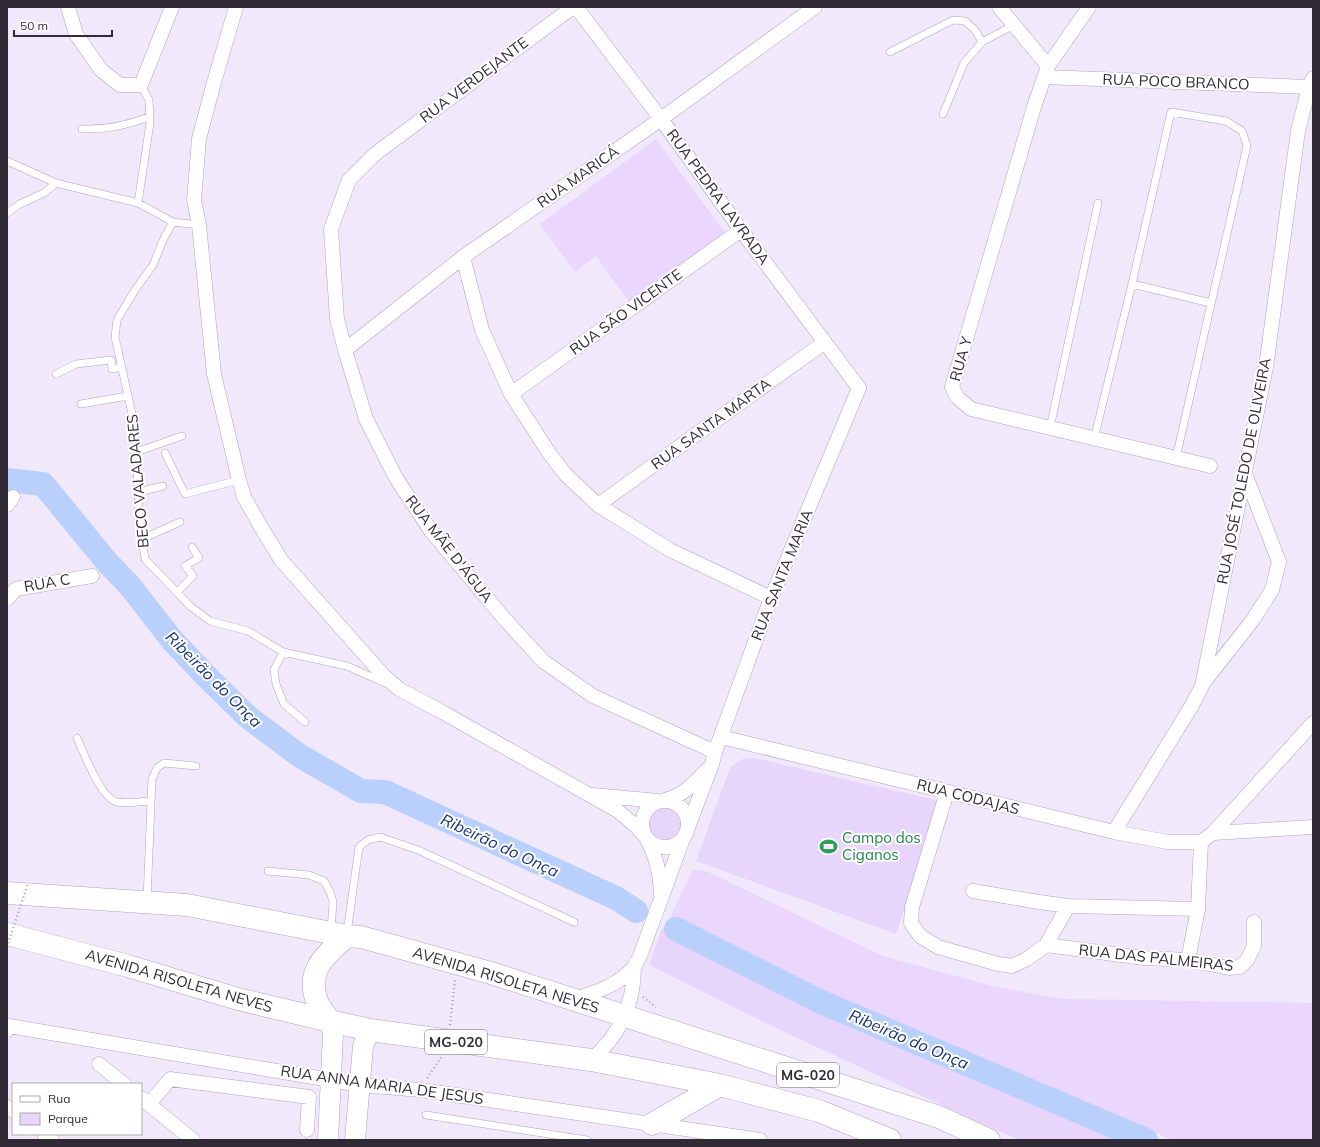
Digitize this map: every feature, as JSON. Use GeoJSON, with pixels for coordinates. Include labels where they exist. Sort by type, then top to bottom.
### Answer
{"type":"FeatureCollection","features":[{"type":"Feature","properties":{"kind":"highway","name":"AVENIDA RISOLETA NEVES"},"geometry":{"type":"LineString","coordinates":[[7,893],[187,905],[360,937],[491,973],[624,1015],[939,1117],[989,1140]]}},
{"type":"Feature","properties":{"kind":"highway","name":"AVENIDA RISOLETA NEVES"},"geometry":{"type":"LineString","coordinates":[[7,934],[128,966],[238,1000],[370,1030],[591,1060],[720,1085],[819,1111],[890,1140]]}},
{"type":"Feature","properties":{"kind":"highway"},"geometry":{"type":"LineString","coordinates":[[330,1021],[317,1002],[314,993],[314,981],[317,967],[339,934]]}},
{"type":"Feature","properties":{"kind":"highway"},"geometry":{"type":"LineString","coordinates":[[652,1124],[720,1085]]}},
{"type":"Feature","properties":{"kind":"main road"},"geometry":{"type":"LineString","coordinates":[[328,1140],[333,1034],[330,1021]]}},
{"type":"Feature","properties":{"kind":"main road"},"geometry":{"type":"LineString","coordinates":[[355,1140],[363,1046],[370,1030]]}},
{"type":"Feature","properties":{"kind":"street"},"geometry":{"type":"LineString","coordinates":[[68,7],[76,34],[101,70],[120,85],[141,85],[172,7]]}},
{"type":"Feature","properties":{"kind":"street"},"geometry":{"type":"LineString","coordinates":[[236,7],[199,139],[194,200],[199,225],[214,374],[244,496],[281,560],[383,675],[400,689],[618,811],[637,827],[652,843],[658,846],[672,846],[685,834],[688,823],[687,816],[679,805],[672,802],[589,794]]}},
{"type":"Feature","properties":{"kind":"street","name":"RUA VERDEJANTE"},"geometry":{"type":"LineString","coordinates":[[375,154],[573,7]]}},
{"type":"Feature","properties":{"kind":"street","name":"RUA PEDRA LAVRADA"},"geometry":{"type":"LineString","coordinates":[[576,7],[661,119],[741,230],[859,388]]}},
{"type":"Feature","properties":{"kind":"street","name":"RUA MARICÁ"},"geometry":{"type":"LineString","coordinates":[[345,350],[463,257],[661,119],[815,7]]}},
{"type":"Feature","properties":{"kind":"street"},"geometry":{"type":"LineString","coordinates":[[999,7],[1014,25],[1046,72]]}},
{"type":"Feature","properties":{"kind":"street","name":"RUA Y"},"geometry":{"type":"LineString","coordinates":[[1089,7],[1046,72],[1034,107],[952,387],[956,397],[971,409],[1210,466]]}},
{"type":"Feature","properties":{"kind":"street","name":"RUA POCO BRANCO"},"geometry":{"type":"LineString","coordinates":[[1046,72],[1311,82]]}},
{"type":"Feature","properties":{"kind":"street","name":"RUA JOSÉ TOLEDO DE OLIVEIRA"},"geometry":{"type":"LineString","coordinates":[[1114,832],[1191,707],[1202,686],[1266,367],[1298,131],[1311,82]]}},
{"type":"Feature","properties":{"kind":"street","name":"RUA MÃE D'ÁGUA"},"geometry":{"type":"LineString","coordinates":[[375,154],[349,180],[331,229],[337,319],[345,350],[366,419],[396,478],[431,531],[542,661],[593,696],[714,758]]}},
{"type":"Feature","properties":{"kind":"street","name":"RUA SÃO VICENTE"},"geometry":{"type":"LineString","coordinates":[[511,394],[741,230]]}},
{"type":"Feature","properties":{"kind":"street"},"geometry":{"type":"LineString","coordinates":[[463,257],[482,330],[511,394],[549,453],[566,475],[598,506],[670,550],[771,598]]}},
{"type":"Feature","properties":{"kind":"street","name":"RUA SANTA MARTA"},"geometry":{"type":"LineString","coordinates":[[598,506],[825,342]]}},
{"type":"Feature","properties":{"kind":"street","name":"RUA SANTA MARIA"},"geometry":{"type":"LineString","coordinates":[[591,1060],[611,1040],[619,1028],[634,984],[637,962],[714,758],[771,598],[859,388]]}},
{"type":"Feature","properties":{"kind":"street"},"geometry":{"type":"LineString","coordinates":[[1202,686],[1252,621],[1272,590],[1280,562],[1244,471]]}},
{"type":"Feature","properties":{"kind":"street","name":"RUA C"},"geometry":{"type":"LineString","coordinates":[[7,599],[16,589],[92,576]]}},
{"type":"Feature","properties":{"kind":"street"},"geometry":{"type":"LineString","coordinates":[[1188,960],[1198,909],[1201,842],[1213,833],[1313,724]]}},
{"type":"Feature","properties":{"kind":"street","name":"RUA CODAJAS"},"geometry":{"type":"LineString","coordinates":[[721,737],[1114,832],[1168,842],[1201,842]]}},
{"type":"Feature","properties":{"kind":"street","name":"RUA SANTA MARIA"},"geometry":{"type":"LineString","coordinates":[[662,801],[676,797],[684,792],[714,758]]}},
{"type":"Feature","properties":{"kind":"street"},"geometry":{"type":"LineString","coordinates":[[947,792],[912,907],[912,923],[920,936],[938,947],[998,964],[1012,966],[1027,959],[1046,945],[1068,906]]}},
{"type":"Feature","properties":{"kind":"street"},"geometry":{"type":"LineString","coordinates":[[646,838],[643,832],[642,817],[651,805],[662,801]]}},
{"type":"Feature","properties":{"kind":"street"},"geometry":{"type":"LineString","coordinates":[[1213,833],[1313,827]]}},
{"type":"Feature","properties":{"kind":"street","name":"RUA SANTA MARIA"},"geometry":{"type":"LineString","coordinates":[[646,838],[655,856],[660,876],[659,904]]}},
{"type":"Feature","properties":{"kind":"street"},"geometry":{"type":"LineString","coordinates":[[973,891],[1068,906],[1198,909]]}},
{"type":"Feature","properties":{"kind":"street","name":"RUA DAS PALMEIRAS"},"geometry":{"type":"LineString","coordinates":[[1046,945],[1144,958],[1188,960],[1229,968],[1240,967],[1247,960],[1254,946],[1254,922]]}},
{"type":"Feature","properties":{"kind":"street","name":"RUA SANTA MARIA"},"geometry":{"type":"LineString","coordinates":[[573,999],[590,994],[621,979],[637,962]]}},
{"type":"Feature","properties":{"kind":"street","name":"RUA ANNA MARIA DE JESUS"},"geometry":{"type":"LineString","coordinates":[[7,1030],[9,1026],[360,1085],[421,1090],[760,1140]]}},
{"type":"Feature","properties":{"kind":"street"},"geometry":{"type":"LineString","coordinates":[[99,1064],[123,1083]]}},
{"type":"Feature","properties":{"kind":"street"},"geometry":{"type":"LineString","coordinates":[[193,1140],[145,1101],[170,1079],[309,1097],[307,1130]]}},
{"type":"Feature","properties":{"kind":"lane"},"geometry":{"type":"LineString","coordinates":[[890,52],[953,20],[965,21],[975,30],[982,42]]}},
{"type":"Feature","properties":{"kind":"lane"},"geometry":{"type":"LineString","coordinates":[[943,114],[964,63],[982,42],[1014,25]]}},
{"type":"Feature","properties":{"kind":"lane"},"geometry":{"type":"LineString","coordinates":[[138,203],[150,123],[149,100],[141,85]]}},
{"type":"Feature","properties":{"kind":"lane"},"geometry":{"type":"LineString","coordinates":[[1094,439],[1132,284],[1170,112],[1226,121],[1242,132],[1247,146],[1176,458]]}},
{"type":"Feature","properties":{"kind":"lane"},"geometry":{"type":"LineString","coordinates":[[82,129],[97,130],[130,124],[149,117]]}},
{"type":"Feature","properties":{"kind":"lane"},"geometry":{"type":"LineString","coordinates":[[7,162],[56,183],[138,203],[173,222],[199,225]]}},
{"type":"Feature","properties":{"kind":"lane"},"geometry":{"type":"LineString","coordinates":[[7,213],[20,204],[44,193],[56,183]]}},
{"type":"Feature","properties":{"kind":"lane"},"geometry":{"type":"LineString","coordinates":[[1050,428],[1098,203]]}},
{"type":"Feature","properties":{"kind":"lane","name":"BECO VALADARES"},"geometry":{"type":"LineString","coordinates":[[173,222],[164,238],[153,265],[135,290],[118,320],[115,337],[132,414],[136,452],[139,518],[145,559],[190,606],[210,621],[248,631],[283,652],[347,666],[400,689]]}},
{"type":"Feature","properties":{"kind":"lane"},"geometry":{"type":"LineString","coordinates":[[1132,284],[1211,303]]}},
{"type":"Feature","properties":{"kind":"lane"},"geometry":{"type":"LineString","coordinates":[[56,374],[76,364],[110,360],[112,368],[122,367]]}},
{"type":"Feature","properties":{"kind":"lane"},"geometry":{"type":"LineString","coordinates":[[81,404],[128,396]]}},
{"type":"Feature","properties":{"kind":"lane"},"geometry":{"type":"LineString","coordinates":[[136,452],[182,436]]}},
{"type":"Feature","properties":{"kind":"lane"},"geometry":{"type":"LineString","coordinates":[[165,453],[185,494],[239,480]]}},
{"type":"Feature","properties":{"kind":"lane"},"geometry":{"type":"LineString","coordinates":[[138,492],[163,486]]}},
{"type":"Feature","properties":{"kind":"lane"},"geometry":{"type":"LineString","coordinates":[[142,539],[180,522]]}},
{"type":"Feature","properties":{"kind":"lane"},"geometry":{"type":"LineString","coordinates":[[177,592],[193,576],[185,566],[199,558],[192,548]]}},
{"type":"Feature","properties":{"kind":"lane"},"geometry":{"type":"LineString","coordinates":[[283,652],[274,670],[276,684],[284,704],[305,722]]}},
{"type":"Feature","properties":{"kind":"lane"},"geometry":{"type":"LineString","coordinates":[[77,738],[98,783],[109,798],[117,802],[151,801]]}},
{"type":"Feature","properties":{"kind":"lane"},"geometry":{"type":"LineString","coordinates":[[147,902],[146,885],[152,779],[157,768],[164,763],[196,766]]}},
{"type":"Feature","properties":{"kind":"lane"},"geometry":{"type":"LineString","coordinates":[[339,934],[360,847],[368,840],[380,837],[418,850],[574,922]]}},
{"type":"Feature","properties":{"kind":"lane"},"geometry":{"type":"LineString","coordinates":[[268,871],[309,875],[324,881],[333,902],[339,934]]}},
{"type":"Feature","properties":{"kind":"lane"},"geometry":{"type":"LineString","coordinates":[[426,1115],[545,1137],[587,1140]]}},
{"type":"Feature","properties":{"kind":"path"},"geometry":{"type":"LineString","coordinates":[[7,947],[28,883]]}},
{"type":"Feature","properties":{"kind":"path"},"geometry":{"type":"LineString","coordinates":[[450,1026],[455,975]]}},
{"type":"Feature","properties":{"kind":"path"},"geometry":{"type":"LineString","coordinates":[[423,1084],[444,1052]]}},
{"type":"Feature","properties":{"kind":"shaded area"},"geometry":{"type":"Polygon","coordinates":[[[656,139],[726,234],[630,303],[596,256],[575,272],[540,224],[656,139]]]}},
{"type":"Feature","properties":{"kind":"shaded area"},"geometry":{"type":"Polygon","coordinates":[[[692,870],[706,871],[883,956],[992,986],[1063,999],[1313,1003],[1313,1140],[1173,1140],[798,980],[670,918],[692,870]]]}},
{"type":"Feature","properties":{"kind":"green space","name":"Campo dos Ciganos"},"geometry":{"type":"Polygon","coordinates":[[[754,758],[940,801],[896,934],[696,861],[730,768],[742,759],[754,758]]]}},
{"type":"Feature","properties":{"kind":"green space"},"geometry":{"type":"Polygon","coordinates":[[[669,805],[675,807],[681,814],[683,822],[680,836],[674,840],[660,843],[653,838],[645,828],[646,822],[652,811],[658,807],[669,805]]]}},
{"type":"Feature","properties":{"kind":"green space"},"geometry":{"type":"Polygon","coordinates":[[[662,928],[774,983],[994,1081],[1133,1140],[1019,1140],[985,1125],[780,1030],[649,965],[662,928]]]}},
{"type":"Feature","properties":{"kind":"waterway","name":"Ribeirão do Onça"},"geometry":{"type":"LineString","coordinates":[[7,480],[43,484],[107,562],[130,586],[172,640],[248,717],[300,756],[361,791],[385,792],[616,898],[636,911]]}},
{"type":"Feature","properties":{"kind":"waterway","name":"Ribeirão do Onça"},"geometry":{"type":"LineString","coordinates":[[676,929],[819,1001],[1146,1140]]}},
{"type":"Feature","properties":{"kind":"place","name":"Campo dos Ciganos"},"geometry":{"type":"Point","coordinates":[829,847]}}]}
